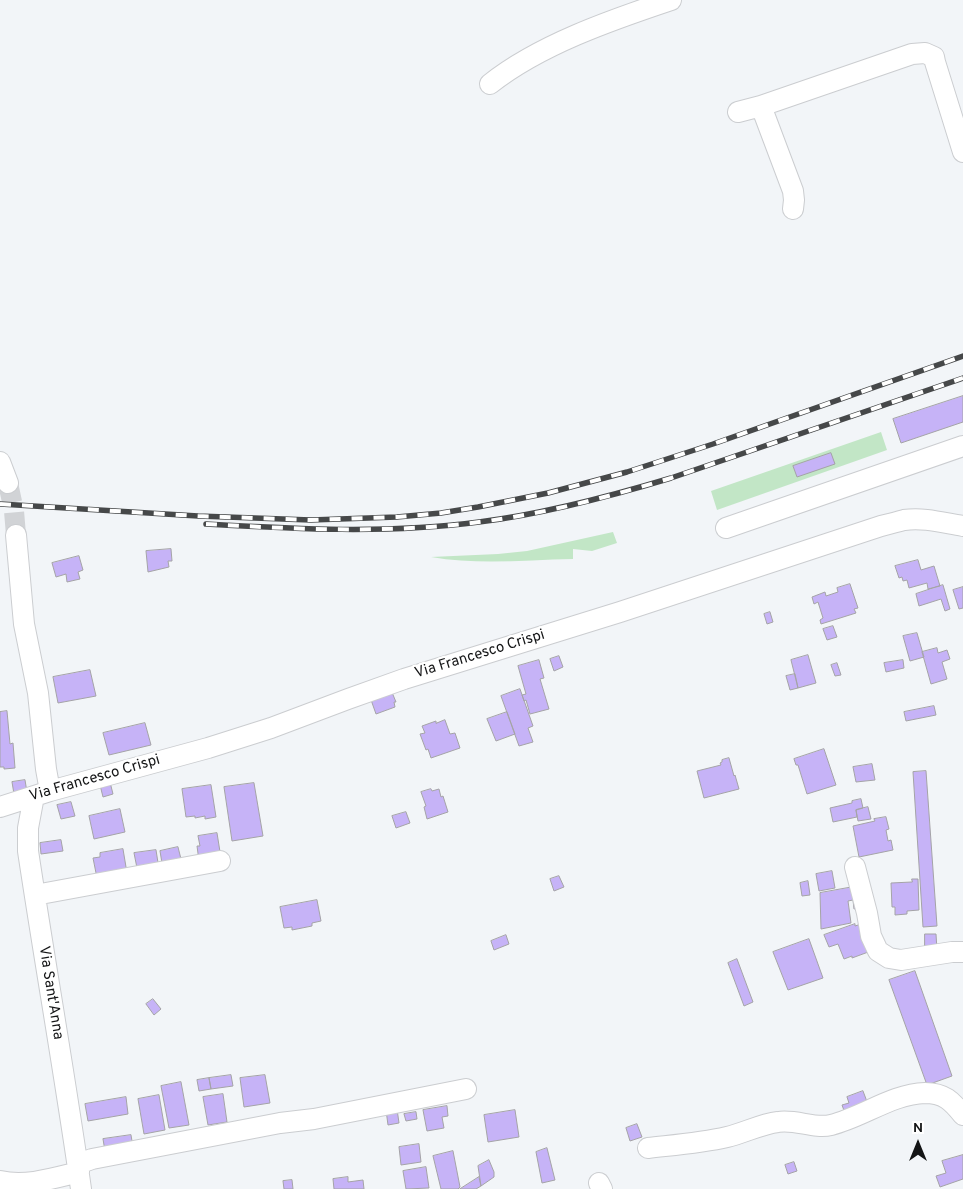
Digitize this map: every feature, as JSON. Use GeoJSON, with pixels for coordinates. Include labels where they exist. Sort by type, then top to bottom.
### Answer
{"type":"FeatureCollection","features":[{"type":"Feature","properties":{"kind":"street"},"geometry":{"type":"LineString","coordinates":[[490,84],[528,58],[564,40],[671,0]]}},
{"type":"Feature","properties":{"kind":"street"},"geometry":{"type":"LineString","coordinates":[[738,112],[761,106],[912,54],[925,53],[934,58],[963,152]]}},
{"type":"Feature","properties":{"kind":"street"},"geometry":{"type":"LineString","coordinates":[[761,106],[793,191],[793,209]]}},
{"type":"Feature","properties":{"kind":"street"},"geometry":{"type":"LineString","coordinates":[[726,528],[963,446]]}},
{"type":"Feature","properties":{"kind":"street"},"geometry":{"type":"LineString","coordinates":[[0,462],[8,483]]}},
{"type":"Feature","properties":{"kind":"street","name":"Via Francesco Crispi"},"geometry":{"type":"LineString","coordinates":[[0,807],[208,748],[271,728],[348,698],[404,679],[620,612],[881,526],[915,519],[963,526]]}},
{"type":"Feature","properties":{"kind":"street"},"geometry":{"type":"LineString","coordinates":[[16,535],[24,624],[38,693],[46,770],[42,794]]}},
{"type":"Feature","properties":{"kind":"street","name":"Via Sant'Anna"},"geometry":{"type":"LineString","coordinates":[[42,794],[28,828],[28,851],[79,1175]]}},
{"type":"Feature","properties":{"kind":"street"},"geometry":{"type":"LineString","coordinates":[[35,895],[220,861]]}},
{"type":"Feature","properties":{"kind":"street"},"geometry":{"type":"LineString","coordinates":[[855,867],[871,936],[878,951],[889,958],[901,960],[963,952]]}},
{"type":"Feature","properties":{"kind":"street"},"geometry":{"type":"LineString","coordinates":[[0,1181],[20,1184],[79,1175],[92,1159],[101,1157],[280,1123],[314,1120],[466,1089]]}},
{"type":"Feature","properties":{"kind":"street"},"geometry":{"type":"LineString","coordinates":[[648,1148],[707,1141],[772,1123],[793,1121],[819,1126],[830,1125],[847,1120],[902,1097],[924,1093],[936,1094],[950,1099],[959,1109]]}},
{"type":"Feature","properties":{"kind":"green space"},"geometry":{"type":"Polygon","coordinates":[[[881,432],[887,450],[717,510],[711,491],[881,432]]]}},
{"type":"Feature","properties":{"kind":"green space"},"geometry":{"type":"Polygon","coordinates":[[[613,532],[617,543],[592,551],[573,549],[573,559],[466,561],[431,557],[527,551],[613,532]]]}},
{"type":"Feature","properties":{"kind":"building"},"geometry":{"type":"Polygon","coordinates":[[[963,396],[963,422],[901,443],[893,419],[963,396]]]}},
{"type":"Feature","properties":{"kind":"building"},"geometry":{"type":"Polygon","coordinates":[[[831,453],[835,464],[797,477],[793,466],[831,453]]]}},
{"type":"Feature","properties":{"kind":"building"},"geometry":{"type":"Polygon","coordinates":[[[171,549],[172,561],[168,561],[169,567],[148,572],[146,551],[171,549]]]}},
{"type":"Feature","properties":{"kind":"building"},"geometry":{"type":"Polygon","coordinates":[[[79,556],[83,570],[78,572],[80,579],[67,582],[66,574],[56,577],[52,563],[79,556]]]}},
{"type":"Feature","properties":{"kind":"building"},"geometry":{"type":"Polygon","coordinates":[[[918,560],[921,570],[934,566],[940,586],[928,589],[927,583],[909,588],[907,580],[903,581],[902,577],[899,578],[895,566],[918,560]]]}},
{"type":"Feature","properties":{"kind":"building"},"geometry":{"type":"Polygon","coordinates":[[[850,584],[858,608],[854,609],[856,613],[821,624],[820,620],[823,618],[818,602],[814,604],[812,597],[825,592],[826,596],[838,592],[837,588],[850,584]]]}},
{"type":"Feature","properties":{"kind":"building"},"geometry":{"type":"Polygon","coordinates":[[[943,585],[950,609],[945,611],[941,599],[919,606],[916,594],[943,585]]]}},
{"type":"Feature","properties":{"kind":"building"},"geometry":{"type":"Polygon","coordinates":[[[963,587],[963,608],[959,609],[953,590],[963,587]]]}},
{"type":"Feature","properties":{"kind":"building"},"geometry":{"type":"Polygon","coordinates":[[[770,612],[773,622],[767,624],[764,614],[770,612]]]}},
{"type":"Feature","properties":{"kind":"building"},"geometry":{"type":"Polygon","coordinates":[[[833,626],[837,637],[827,640],[823,629],[833,626]]]}},
{"type":"Feature","properties":{"kind":"building"},"geometry":{"type":"Polygon","coordinates":[[[917,633],[924,657],[910,661],[903,636],[917,633]]]}},
{"type":"Feature","properties":{"kind":"building"},"geometry":{"type":"Polygon","coordinates":[[[937,648],[938,653],[947,650],[950,659],[942,662],[947,679],[931,684],[922,652],[937,648]]]}},
{"type":"Feature","properties":{"kind":"building"},"geometry":{"type":"Polygon","coordinates":[[[808,655],[816,683],[798,688],[791,660],[808,655]]]}},
{"type":"Feature","properties":{"kind":"building"},"geometry":{"type":"Polygon","coordinates":[[[559,656],[563,667],[554,671],[550,659],[559,656]]]}},
{"type":"Feature","properties":{"kind":"building"},"geometry":{"type":"Polygon","coordinates":[[[539,660],[544,678],[540,679],[549,709],[530,714],[526,700],[524,701],[522,695],[526,694],[518,666],[539,660]]]}},
{"type":"Feature","properties":{"kind":"building"},"geometry":{"type":"Polygon","coordinates":[[[903,660],[904,668],[886,672],[884,663],[903,660]]]}},
{"type":"Feature","properties":{"kind":"building"},"geometry":{"type":"Polygon","coordinates":[[[837,663],[841,675],[835,676],[831,665],[837,663]]]}},
{"type":"Feature","properties":{"kind":"building"},"geometry":{"type":"Polygon","coordinates":[[[90,670],[96,696],[58,703],[53,677],[90,670]]]}},
{"type":"Feature","properties":{"kind":"building"},"geometry":{"type":"Polygon","coordinates":[[[795,674],[798,688],[790,690],[786,676],[795,674]]]}},
{"type":"Feature","properties":{"kind":"building"},"geometry":{"type":"Polygon","coordinates":[[[520,689],[533,726],[528,728],[533,742],[519,746],[501,696],[520,689]]]}},
{"type":"Feature","properties":{"kind":"building"},"geometry":{"type":"Polygon","coordinates":[[[391,690],[396,702],[394,702],[395,707],[376,714],[370,697],[391,690]]]}},
{"type":"Feature","properties":{"kind":"building"},"geometry":{"type":"Polygon","coordinates":[[[934,706],[936,715],[906,721],[904,712],[934,706]]]}},
{"type":"Feature","properties":{"kind":"building"},"geometry":{"type":"Polygon","coordinates":[[[7,711],[10,744],[13,743],[15,768],[4,769],[4,767],[0,767],[0,712],[7,711]]]}},
{"type":"Feature","properties":{"kind":"building"},"geometry":{"type":"Polygon","coordinates":[[[507,712],[515,734],[496,741],[487,719],[507,712]]]}},
{"type":"Feature","properties":{"kind":"building"},"geometry":{"type":"Polygon","coordinates":[[[445,720],[450,734],[455,733],[460,748],[431,758],[420,734],[425,733],[422,726],[445,720]]]}},
{"type":"Feature","properties":{"kind":"building"},"geometry":{"type":"Polygon","coordinates":[[[145,723],[151,745],[109,755],[103,733],[145,723]]]}},
{"type":"Feature","properties":{"kind":"building"},"geometry":{"type":"Polygon","coordinates":[[[824,749],[836,785],[807,794],[798,765],[796,765],[794,759],[824,749]]]}},
{"type":"Feature","properties":{"kind":"building"},"geometry":{"type":"Polygon","coordinates":[[[729,758],[739,789],[704,798],[697,771],[721,765],[722,760],[729,758]]]}},
{"type":"Feature","properties":{"kind":"building"},"geometry":{"type":"Polygon","coordinates":[[[872,764],[875,780],[856,782],[853,767],[872,764]]]}},
{"type":"Feature","properties":{"kind":"building"},"geometry":{"type":"Polygon","coordinates":[[[926,771],[937,926],[923,927],[913,772],[926,771]]]}},
{"type":"Feature","properties":{"kind":"building"},"geometry":{"type":"Polygon","coordinates":[[[25,780],[27,792],[14,794],[12,782],[25,780]]]}},
{"type":"Feature","properties":{"kind":"building"},"geometry":{"type":"Polygon","coordinates":[[[110,782],[113,794],[103,797],[100,785],[110,782]]]}},
{"type":"Feature","properties":{"kind":"building"},"geometry":{"type":"Polygon","coordinates":[[[254,783],[263,836],[232,841],[224,787],[254,783]]]}},
{"type":"Feature","properties":{"kind":"building"},"geometry":{"type":"Polygon","coordinates":[[[211,785],[216,817],[205,819],[205,816],[186,817],[182,789],[211,785]]]}},
{"type":"Feature","properties":{"kind":"building"},"geometry":{"type":"Polygon","coordinates":[[[431,789],[432,791],[439,789],[448,812],[427,819],[424,807],[426,806],[421,792],[431,789]]]}},
{"type":"Feature","properties":{"kind":"building"},"geometry":{"type":"Polygon","coordinates":[[[861,799],[863,808],[856,810],[857,817],[833,822],[830,808],[861,799]]]}},
{"type":"Feature","properties":{"kind":"building"},"geometry":{"type":"Polygon","coordinates":[[[71,802],[75,816],[61,819],[57,805],[71,802]]]}},
{"type":"Feature","properties":{"kind":"building"},"geometry":{"type":"Polygon","coordinates":[[[868,807],[871,819],[858,821],[856,810],[868,807]]]}},
{"type":"Feature","properties":{"kind":"building"},"geometry":{"type":"Polygon","coordinates":[[[120,809],[125,832],[94,839],[89,816],[120,809]]]}},
{"type":"Feature","properties":{"kind":"building"},"geometry":{"type":"Polygon","coordinates":[[[406,812],[410,823],[396,828],[392,816],[406,812]]]}},
{"type":"Feature","properties":{"kind":"building"},"geometry":{"type":"Polygon","coordinates":[[[886,817],[889,829],[886,830],[888,841],[891,840],[893,850],[859,857],[853,826],[886,817]]]}},
{"type":"Feature","properties":{"kind":"building"},"geometry":{"type":"Polygon","coordinates":[[[217,833],[221,858],[199,861],[197,846],[200,846],[198,836],[217,833]]]}},
{"type":"Feature","properties":{"kind":"building"},"geometry":{"type":"Polygon","coordinates":[[[61,840],[63,851],[41,854],[40,843],[61,840]]]}},
{"type":"Feature","properties":{"kind":"building"},"geometry":{"type":"Polygon","coordinates":[[[178,847],[182,863],[162,863],[160,851],[178,847]]]}},
{"type":"Feature","properties":{"kind":"building"},"geometry":{"type":"Polygon","coordinates":[[[123,849],[127,873],[97,878],[93,858],[100,857],[100,853],[123,849]]]}},
{"type":"Feature","properties":{"kind":"building"},"geometry":{"type":"Polygon","coordinates":[[[156,850],[159,869],[138,873],[134,853],[156,850]]]}},
{"type":"Feature","properties":{"kind":"building"},"geometry":{"type":"Polygon","coordinates":[[[832,871],[835,888],[819,891],[816,874],[832,871]]]}},
{"type":"Feature","properties":{"kind":"building"},"geometry":{"type":"Polygon","coordinates":[[[559,876],[564,887],[554,891],[550,879],[559,876]]]}},
{"type":"Feature","properties":{"kind":"building"},"geometry":{"type":"Polygon","coordinates":[[[912,879],[918,879],[919,910],[895,915],[895,907],[892,907],[891,883],[912,882],[912,879]]]}},
{"type":"Feature","properties":{"kind":"building"},"geometry":{"type":"Polygon","coordinates":[[[808,881],[810,895],[802,896],[800,883],[808,881]]]}},
{"type":"Feature","properties":{"kind":"building"},"geometry":{"type":"Polygon","coordinates":[[[859,886],[862,907],[854,909],[853,900],[848,901],[851,923],[821,929],[820,893],[859,886]]]}},
{"type":"Feature","properties":{"kind":"building"},"geometry":{"type":"Polygon","coordinates":[[[317,900],[321,921],[312,923],[312,926],[292,930],[292,927],[284,928],[280,907],[317,900]]]}},
{"type":"Feature","properties":{"kind":"building"},"geometry":{"type":"Polygon","coordinates":[[[855,924],[855,926],[861,924],[871,951],[844,959],[838,944],[829,947],[824,935],[855,924]]]}},
{"type":"Feature","properties":{"kind":"building"},"geometry":{"type":"Polygon","coordinates":[[[925,934],[936,934],[937,950],[925,951],[925,934]]]}},
{"type":"Feature","properties":{"kind":"building"},"geometry":{"type":"Polygon","coordinates":[[[506,935],[509,944],[494,950],[491,941],[506,935]]]}},
{"type":"Feature","properties":{"kind":"building"},"geometry":{"type":"Polygon","coordinates":[[[809,939],[823,978],[788,990],[773,952],[809,939]]]}},
{"type":"Feature","properties":{"kind":"building"},"geometry":{"type":"Polygon","coordinates":[[[737,959],[753,1002],[744,1006],[728,963],[737,959]]]}},
{"type":"Feature","properties":{"kind":"building"},"geometry":{"type":"Polygon","coordinates":[[[915,971],[952,1076],[927,1085],[889,980],[915,971]]]}},
{"type":"Feature","properties":{"kind":"building"},"geometry":{"type":"Polygon","coordinates":[[[153,999],[161,1009],[154,1015],[146,1004],[153,999]]]}},
{"type":"Feature","properties":{"kind":"building"},"geometry":{"type":"Polygon","coordinates":[[[231,1075],[233,1086],[211,1089],[209,1078],[231,1075]]]}},
{"type":"Feature","properties":{"kind":"building"},"geometry":{"type":"Polygon","coordinates":[[[265,1075],[270,1103],[244,1107],[240,1078],[265,1075]]]}},
{"type":"Feature","properties":{"kind":"building"},"geometry":{"type":"Polygon","coordinates":[[[209,1078],[211,1089],[199,1091],[197,1080],[209,1078]]]}},
{"type":"Feature","properties":{"kind":"building"},"geometry":{"type":"Polygon","coordinates":[[[181,1082],[189,1125],[169,1128],[161,1086],[181,1082]]]}},
{"type":"Feature","properties":{"kind":"building"},"geometry":{"type":"Polygon","coordinates":[[[863,1091],[869,1107],[846,1116],[842,1105],[849,1103],[847,1097],[863,1091]]]}},
{"type":"Feature","properties":{"kind":"building"},"geometry":{"type":"Polygon","coordinates":[[[223,1094],[227,1122],[208,1125],[203,1097],[223,1094]]]}},
{"type":"Feature","properties":{"kind":"building"},"geometry":{"type":"Polygon","coordinates":[[[159,1095],[165,1130],[144,1134],[138,1099],[159,1095]]]}},
{"type":"Feature","properties":{"kind":"building"},"geometry":{"type":"Polygon","coordinates":[[[126,1097],[128,1114],[88,1121],[85,1104],[126,1097]]]}},
{"type":"Feature","properties":{"kind":"building"},"geometry":{"type":"Polygon","coordinates":[[[447,1106],[448,1116],[442,1117],[444,1128],[427,1131],[423,1110],[447,1106]]]}},
{"type":"Feature","properties":{"kind":"building"},"geometry":{"type":"Polygon","coordinates":[[[397,1109],[399,1123],[388,1125],[386,1110],[397,1109]]]}},
{"type":"Feature","properties":{"kind":"building"},"geometry":{"type":"Polygon","coordinates":[[[515,1110],[519,1137],[488,1142],[484,1115],[515,1110]]]}},
{"type":"Feature","properties":{"kind":"building"},"geometry":{"type":"Polygon","coordinates":[[[416,1112],[417,1119],[406,1121],[404,1114],[416,1112]]]}},
{"type":"Feature","properties":{"kind":"building"},"geometry":{"type":"Polygon","coordinates":[[[637,1124],[642,1137],[630,1141],[626,1128],[637,1124]]]}},
{"type":"Feature","properties":{"kind":"building"},"geometry":{"type":"Polygon","coordinates":[[[131,1135],[133,1147],[105,1151],[103,1139],[131,1135]]]}},
{"type":"Feature","properties":{"kind":"building"},"geometry":{"type":"Polygon","coordinates":[[[419,1144],[421,1162],[401,1165],[399,1147],[419,1144]]]}},
{"type":"Feature","properties":{"kind":"building"},"geometry":{"type":"Polygon","coordinates":[[[547,1148],[555,1180],[542,1183],[536,1152],[547,1148]]]}},
{"type":"Feature","properties":{"kind":"building"},"geometry":{"type":"Polygon","coordinates":[[[453,1151],[460,1187],[458,1189],[441,1189],[433,1156],[453,1151]]]}},
{"type":"Feature","properties":{"kind":"building"},"geometry":{"type":"Polygon","coordinates":[[[963,1155],[963,1179],[940,1187],[936,1176],[946,1173],[942,1161],[963,1155]]]}},
{"type":"Feature","properties":{"kind":"building"},"geometry":{"type":"Polygon","coordinates":[[[489,1160],[494,1177],[481,1186],[478,1166],[489,1160]]]}},
{"type":"Feature","properties":{"kind":"building"},"geometry":{"type":"Polygon","coordinates":[[[794,1162],[797,1171],[788,1174],[785,1165],[794,1162]]]}},
{"type":"Feature","properties":{"kind":"building"},"geometry":{"type":"Polygon","coordinates":[[[426,1167],[429,1188],[406,1189],[403,1171],[426,1167]]]}},
{"type":"Feature","properties":{"kind":"building"},"geometry":{"type":"Polygon","coordinates":[[[348,1177],[348,1182],[363,1180],[364,1189],[334,1189],[333,1179],[348,1177]]]}},
{"type":"Feature","properties":{"kind":"building"},"geometry":{"type":"Polygon","coordinates":[[[479,1177],[481,1186],[476,1189],[460,1189],[479,1177]]]}},
{"type":"Feature","properties":{"kind":"building"},"geometry":{"type":"Polygon","coordinates":[[[292,1180],[293,1189],[284,1189],[283,1181],[292,1180]]]}},
{"type":"Feature","properties":{"kind":"tunnel"},"geometry":{"type":"LineString","coordinates":[[8,483],[14,511],[16,535]]}},
{"type":"Feature","properties":{"kind":"railway"},"geometry":{"type":"LineString","coordinates":[[0,504],[198,516],[311,520],[397,517],[441,513],[548,493],[627,472],[713,444],[963,356]]}},
{"type":"Feature","properties":{"kind":"railway"},"geometry":{"type":"LineString","coordinates":[[206,524],[308,529],[411,528],[503,519],[552,510],[671,478],[963,378]]}}]}
